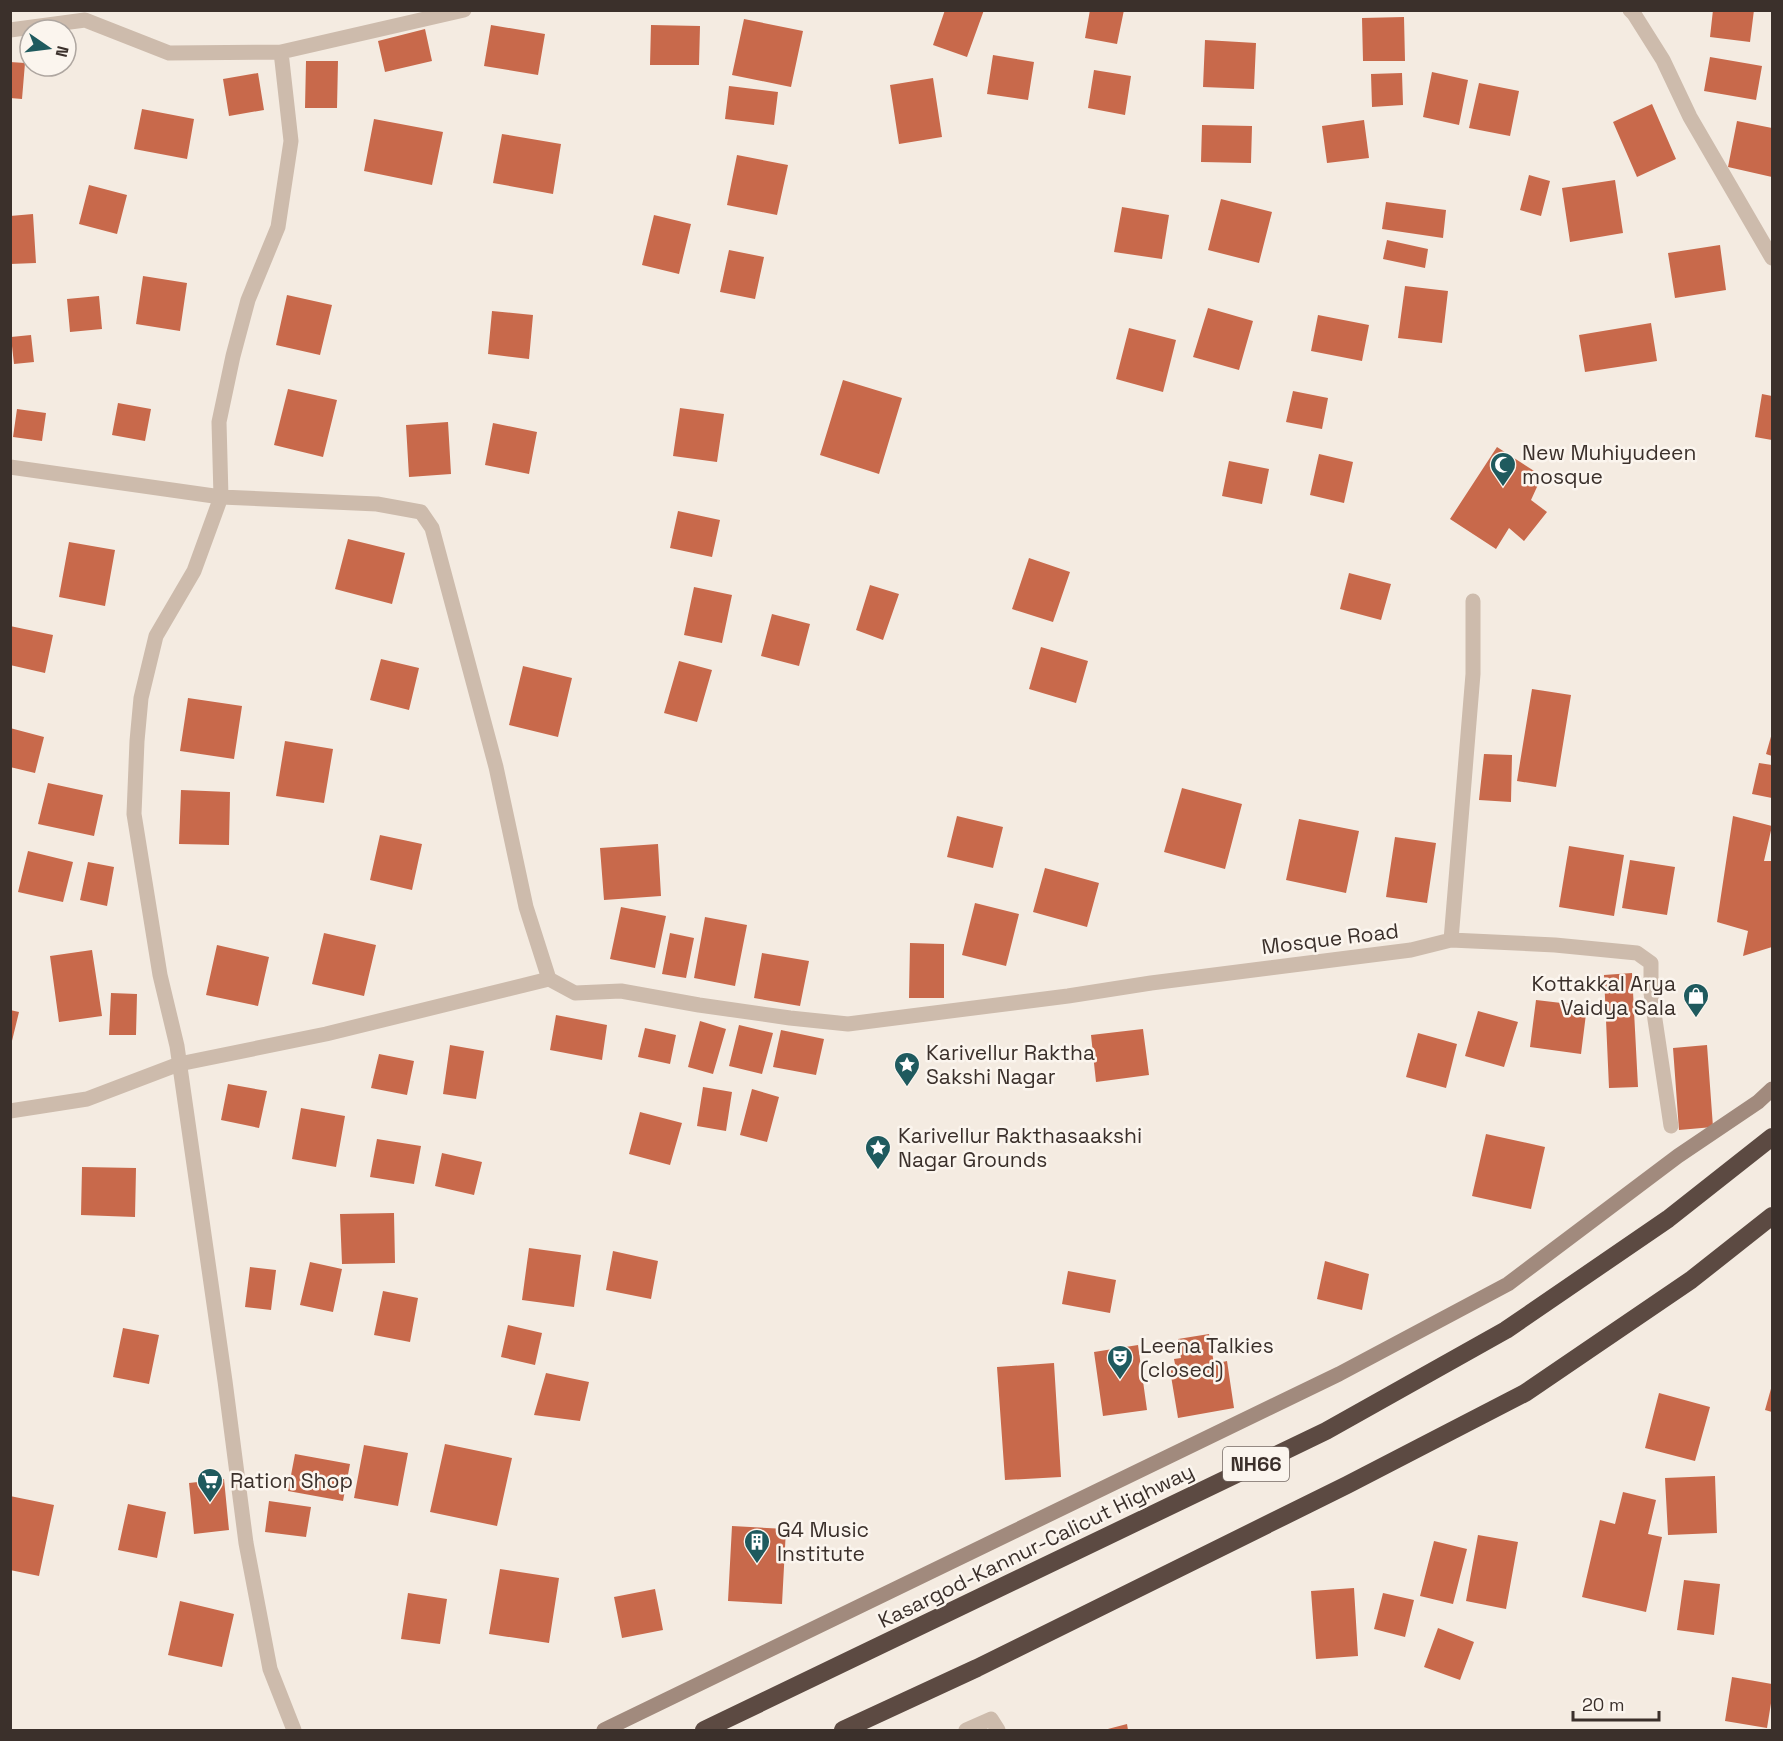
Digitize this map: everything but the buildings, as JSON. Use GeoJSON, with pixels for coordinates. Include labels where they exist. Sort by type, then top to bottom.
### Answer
{"type":"FeatureCollection","features":[{"type":"Feature","properties":{"kind":"highway","name":"Kasargod-Kannur-Calicut Highway"},"geometry":{"type":"LineString","coordinates":[[704,1731],[1326,1431],[1506,1330],[1668,1219],[1773,1137]]}},
{"type":"Feature","properties":{"kind":"highway","name":"NH66"},"geometry":{"type":"LineString","coordinates":[[843,1731],[987,1663],[1347,1485],[1525,1393],[1691,1280],[1773,1216]]}},
{"type":"Feature","properties":{"kind":"street"},"geometry":{"type":"LineString","coordinates":[[10,30],[85,20],[170,53],[281,52],[464,10]]}},
{"type":"Feature","properties":{"kind":"street"},"geometry":{"type":"LineString","coordinates":[[1630,10],[1663,60],[1690,117],[1773,258]]}},
{"type":"Feature","properties":{"kind":"street"},"geometry":{"type":"LineString","coordinates":[[281,52],[291,141],[278,227],[248,300],[219,422],[221,498],[194,571],[156,636],[141,698],[134,814],[160,975],[180,1064],[246,1543],[270,1669],[294,1731]]}},
{"type":"Feature","properties":{"kind":"street"},"geometry":{"type":"LineString","coordinates":[[10,467],[221,498],[377,504],[421,512],[432,528],[496,767],[526,907],[549,979],[326,1034],[180,1064],[87,1099],[10,1111]]}},
{"type":"Feature","properties":{"kind":"street"},"geometry":{"type":"LineString","coordinates":[[1451,940],[1473,674],[1473,601]]}},
{"type":"Feature","properties":{"kind":"street","name":"Mosque Road"},"geometry":{"type":"LineString","coordinates":[[549,979],[574,993],[621,991],[699,1005],[848,1024],[1411,950],[1451,940],[1637,952],[1651,963],[1651,993],[1671,1126]]}},
{"type":"Feature","properties":{"kind":"street"},"geometry":{"type":"LineString","coordinates":[[604,1731],[1339,1374],[1508,1284],[1678,1156],[1758,1102],[1773,1089]]}},
{"type":"Feature","properties":{"kind":"street"},"geometry":{"type":"LineString","coordinates":[[966,1731],[991,1719],[998,1731]]}},
{"type":"Feature","properties":{"kind":"place","name":"New Muhiyudeen mosque"},"geometry":{"type":"Point","coordinates":[1503,488]}},
{"type":"Feature","properties":{"kind":"place","name":"Kottakkal Arya Vaidya Sala"},"geometry":{"type":"Point","coordinates":[1696,1019]}},
{"type":"Feature","properties":{"kind":"place","name":"Karivellur Raktha Sakshi Nagar"},"geometry":{"type":"Point","coordinates":[907,1088]}},
{"type":"Feature","properties":{"kind":"place","name":"Karivellur Rakthasaakshi Nagar Grounds"},"geometry":{"type":"Point","coordinates":[878,1171]}},
{"type":"Feature","properties":{"kind":"place","name":"Leena Talkies (closed)"},"geometry":{"type":"Point","coordinates":[1120,1381]}},
{"type":"Feature","properties":{"kind":"place","name":"Ration Shop"},"geometry":{"type":"Point","coordinates":[210,1504]}},
{"type":"Feature","properties":{"kind":"place","name":"G4 Music Institute"},"geometry":{"type":"Point","coordinates":[757,1565]}}]}
